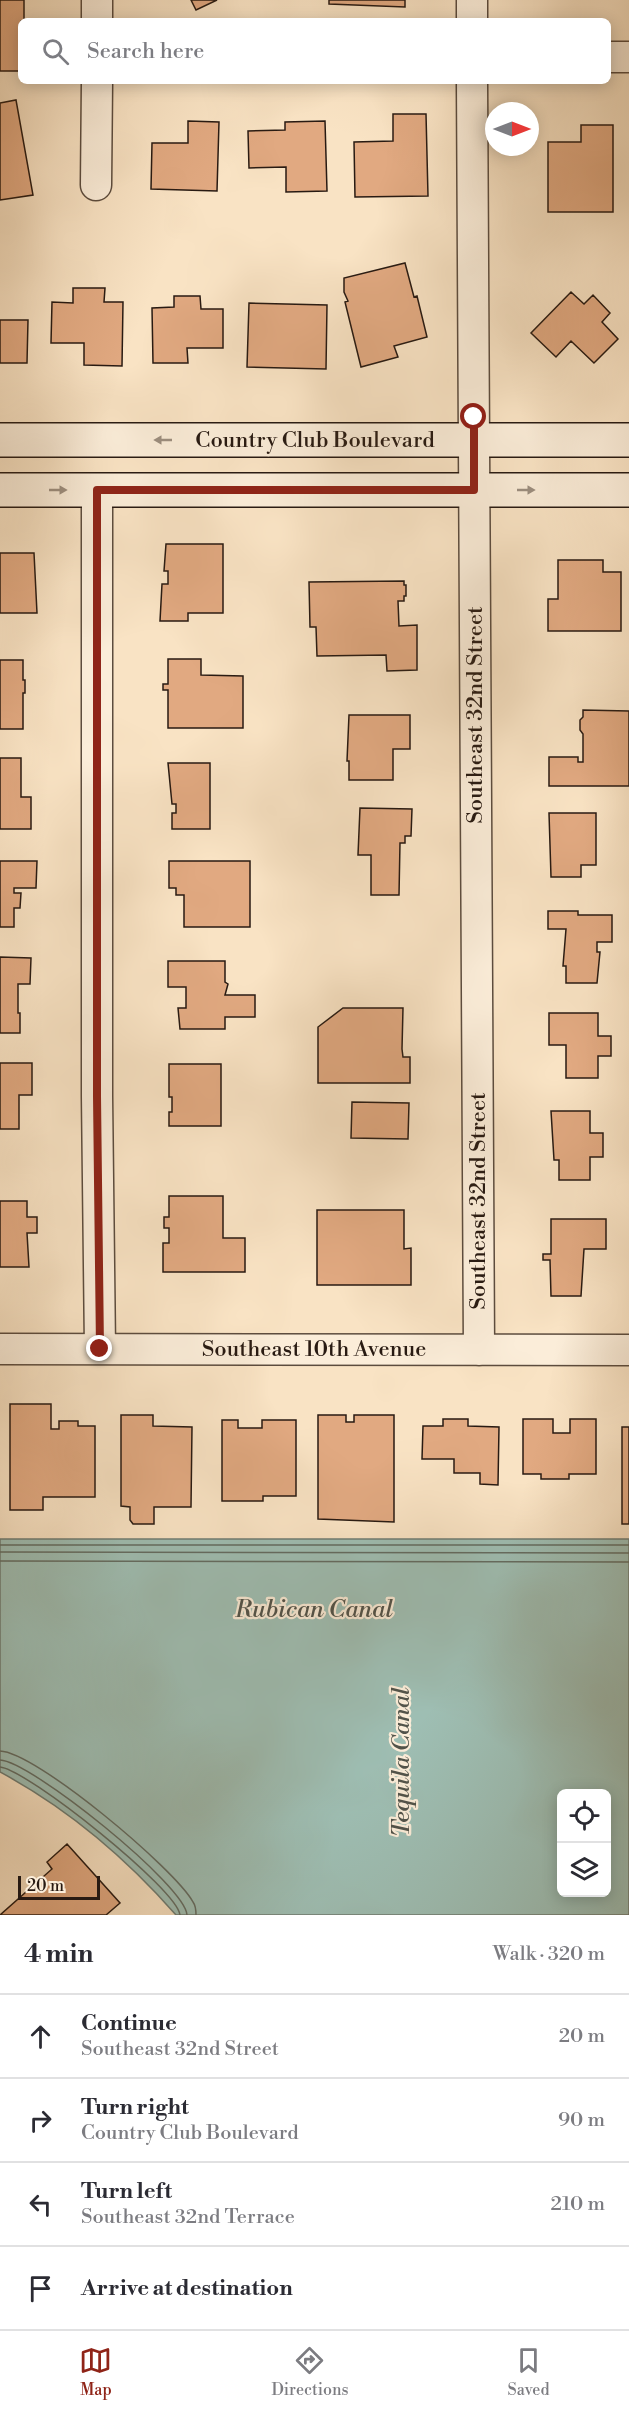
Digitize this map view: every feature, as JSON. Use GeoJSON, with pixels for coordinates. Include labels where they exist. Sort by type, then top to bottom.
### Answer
{"type":"FeatureCollection","features":[{"type":"Feature","properties":{"kind":"main road","name":"Country Club Boulevard"},"geometry":{"type":"LineString","coordinates":[[0,440],[629,440]]}},
{"type":"Feature","properties":{"kind":"main road"},"geometry":{"type":"LineString","coordinates":[[0,490],[629,490]]}},
{"type":"Feature","properties":{"kind":"street"},"geometry":{"type":"LineString","coordinates":[[97,0],[97,18]]}},
{"type":"Feature","properties":{"kind":"street"},"geometry":{"type":"LineString","coordinates":[[472,0],[472,18]]}},
{"type":"Feature","properties":{"kind":"street"},"geometry":{"type":"LineString","coordinates":[[611,57],[629,57]]}},
{"type":"Feature","properties":{"kind":"street"},"geometry":{"type":"LineString","coordinates":[[96,185],[97,84]]}},
{"type":"Feature","properties":{"kind":"street","name":"Southeast 32nd Street"},"geometry":{"type":"LineString","coordinates":[[472,84],[479,1350]]}},
{"type":"Feature","properties":{"kind":"street"},"geometry":{"type":"LineString","coordinates":[[97,490],[97,1108],[100,1349]]}},
{"type":"Feature","properties":{"kind":"street","name":"Southeast 10th Avenue"},"geometry":{"type":"LineString","coordinates":[[0,1349],[629,1350]]}},
{"type":"Feature","properties":{"kind":"water"},"geometry":{"type":"Polygon","coordinates":[[[0,1539],[629,1539],[629,1915],[176,1915],[116,1854],[72,1818],[0,1772],[0,1539]]]}},
{"type":"Feature","properties":{"kind":"building"},"geometry":{"type":"Polygon","coordinates":[[[0,0],[24,0],[24,18],[18,18],[18,71],[0,71],[0,0]]]}},
{"type":"Feature","properties":{"kind":"building"},"geometry":{"type":"Polygon","coordinates":[[[191,0],[217,0],[196,10],[191,0]]]}},
{"type":"Feature","properties":{"kind":"building"},"geometry":{"type":"Polygon","coordinates":[[[329,0],[405,0],[405,7],[329,4],[329,0]]]}},
{"type":"Feature","properties":{"kind":"building"},"geometry":{"type":"Polygon","coordinates":[[[16,100],[33,195],[0,200],[0,103],[16,100]]]}},
{"type":"Feature","properties":{"kind":"building"},"geometry":{"type":"Polygon","coordinates":[[[393,114],[426,114],[428,196],[355,197],[354,142],[393,141],[393,114]]]}},
{"type":"Feature","properties":{"kind":"building"},"geometry":{"type":"Polygon","coordinates":[[[188,121],[219,122],[217,191],[151,189],[152,143],[188,143],[188,121]]]}},
{"type":"Feature","properties":{"kind":"building"},"geometry":{"type":"Polygon","coordinates":[[[325,121],[327,191],[286,192],[286,167],[249,168],[248,131],[285,130],[285,122],[325,121]]]}},
{"type":"Feature","properties":{"kind":"building"},"geometry":{"type":"Polygon","coordinates":[[[581,125],[613,125],[613,212],[548,212],[548,142],[581,142],[581,125]]]}},
{"type":"Feature","properties":{"kind":"building"},"geometry":{"type":"Polygon","coordinates":[[[405,263],[414,297],[417,296],[427,337],[394,346],[398,357],[361,367],[345,302],[348,301],[344,292],[344,278],[405,263]]]}},
{"type":"Feature","properties":{"kind":"building"},"geometry":{"type":"Polygon","coordinates":[[[73,288],[105,288],[104,302],[123,302],[122,366],[84,365],[84,343],[51,343],[52,302],[73,303],[73,288]]]}},
{"type":"Feature","properties":{"kind":"building"},"geometry":{"type":"Polygon","coordinates":[[[571,292],[584,304],[593,295],[610,313],[602,322],[618,339],[594,363],[571,341],[556,357],[531,333],[571,292]]]}},
{"type":"Feature","properties":{"kind":"building"},"geometry":{"type":"Polygon","coordinates":[[[174,296],[200,296],[201,309],[223,309],[223,348],[187,348],[188,363],[153,363],[152,308],[174,307],[174,296]]]}},
{"type":"Feature","properties":{"kind":"building"},"geometry":{"type":"Polygon","coordinates":[[[249,303],[327,305],[326,369],[247,367],[249,303]]]}},
{"type":"Feature","properties":{"kind":"building"},"geometry":{"type":"Polygon","coordinates":[[[0,320],[28,320],[27,363],[0,363],[0,320]]]}},
{"type":"Feature","properties":{"kind":"building"},"geometry":{"type":"Polygon","coordinates":[[[166,544],[223,544],[223,613],[188,613],[188,621],[160,621],[162,584],[168,584],[168,571],[164,571],[166,544]]]}},
{"type":"Feature","properties":{"kind":"building"},"geometry":{"type":"Polygon","coordinates":[[[0,553],[34,553],[37,613],[0,613],[0,553]]]}},
{"type":"Feature","properties":{"kind":"building"},"geometry":{"type":"Polygon","coordinates":[[[558,560],[603,560],[603,572],[621,572],[621,631],[548,631],[548,599],[558,599],[558,560]]]}},
{"type":"Feature","properties":{"kind":"building"},"geometry":{"type":"Polygon","coordinates":[[[404,581],[406,596],[404,596],[404,601],[398,601],[399,626],[417,625],[417,670],[387,671],[386,655],[317,656],[316,627],[310,627],[309,582],[404,581]]]}},
{"type":"Feature","properties":{"kind":"building"},"geometry":{"type":"Polygon","coordinates":[[[168,659],[201,659],[201,675],[243,676],[243,728],[168,728],[168,690],[163,690],[163,684],[168,684],[168,659]]]}},
{"type":"Feature","properties":{"kind":"building"},"geometry":{"type":"Polygon","coordinates":[[[0,660],[23,660],[25,693],[23,693],[23,729],[0,729],[0,660]]]}},
{"type":"Feature","properties":{"kind":"building"},"geometry":{"type":"Polygon","coordinates":[[[583,710],[629,711],[629,786],[549,786],[549,757],[578,757],[578,762],[583,762],[583,734],[580,730],[580,720],[583,717],[583,710]]]}},
{"type":"Feature","properties":{"kind":"building"},"geometry":{"type":"Polygon","coordinates":[[[349,715],[410,715],[410,749],[393,749],[393,780],[349,780],[349,761],[347,761],[349,715]]]}},
{"type":"Feature","properties":{"kind":"building"},"geometry":{"type":"Polygon","coordinates":[[[0,758],[21,758],[21,797],[31,797],[31,829],[0,829],[0,758]]]}},
{"type":"Feature","properties":{"kind":"building"},"geometry":{"type":"Polygon","coordinates":[[[168,763],[210,763],[210,829],[172,829],[172,813],[176,813],[176,804],[172,804],[168,763]]]}},
{"type":"Feature","properties":{"kind":"building"},"geometry":{"type":"Polygon","coordinates":[[[360,808],[412,809],[411,836],[405,836],[405,843],[400,843],[399,895],[371,895],[371,855],[358,855],[360,808]]]}},
{"type":"Feature","properties":{"kind":"building"},"geometry":{"type":"Polygon","coordinates":[[[549,813],[596,813],[596,865],[581,865],[581,877],[551,877],[549,813]]]}},
{"type":"Feature","properties":{"kind":"building"},"geometry":{"type":"Polygon","coordinates":[[[0,861],[37,861],[36,888],[14,888],[14,893],[21,893],[20,908],[14,908],[14,927],[0,927],[0,861]]]}},
{"type":"Feature","properties":{"kind":"building"},"geometry":{"type":"Polygon","coordinates":[[[169,861],[250,861],[250,927],[184,927],[184,895],[176,895],[176,888],[169,888],[169,861]]]}},
{"type":"Feature","properties":{"kind":"building"},"geometry":{"type":"Polygon","coordinates":[[[548,911],[578,911],[578,915],[612,915],[612,942],[597,942],[597,952],[600,952],[597,983],[566,983],[566,966],[563,966],[566,929],[548,929],[548,911]]]}},
{"type":"Feature","properties":{"kind":"building"},"geometry":{"type":"Polygon","coordinates":[[[0,957],[31,958],[30,984],[18,984],[20,1033],[0,1033],[0,957]]]}},
{"type":"Feature","properties":{"kind":"building"},"geometry":{"type":"Polygon","coordinates":[[[168,961],[225,961],[225,982],[228,984],[225,995],[255,995],[255,1017],[225,1017],[225,1029],[180,1029],[178,1008],[186,1008],[186,987],[168,987],[168,961]]]}},
{"type":"Feature","properties":{"kind":"building"},"geometry":{"type":"Polygon","coordinates":[[[343,1008],[403,1008],[402,1049],[403,1057],[410,1057],[410,1083],[318,1083],[318,1027],[343,1008]]]}},
{"type":"Feature","properties":{"kind":"building"},"geometry":{"type":"Polygon","coordinates":[[[549,1013],[598,1013],[598,1036],[611,1036],[611,1056],[598,1056],[598,1078],[566,1078],[566,1045],[549,1045],[549,1013]]]}},
{"type":"Feature","properties":{"kind":"building"},"geometry":{"type":"Polygon","coordinates":[[[0,1063],[32,1063],[32,1095],[19,1095],[19,1129],[0,1129],[0,1063]]]}},
{"type":"Feature","properties":{"kind":"building"},"geometry":{"type":"Polygon","coordinates":[[[169,1064],[221,1064],[221,1126],[169,1126],[172,1097],[169,1097],[169,1064]]]}},
{"type":"Feature","properties":{"kind":"building"},"geometry":{"type":"Polygon","coordinates":[[[352,1102],[409,1103],[408,1139],[351,1138],[352,1102]]]}},
{"type":"Feature","properties":{"kind":"building"},"geometry":{"type":"Polygon","coordinates":[[[551,1111],[590,1111],[590,1133],[603,1133],[603,1157],[590,1157],[590,1180],[559,1180],[559,1160],[554,1160],[551,1111]]]}},
{"type":"Feature","properties":{"kind":"building"},"geometry":{"type":"Polygon","coordinates":[[[169,1196],[223,1196],[223,1238],[245,1238],[245,1272],[163,1272],[163,1243],[169,1243],[169,1228],[164,1228],[164,1217],[169,1217],[169,1196]]]}},
{"type":"Feature","properties":{"kind":"building"},"geometry":{"type":"Polygon","coordinates":[[[0,1201],[27,1201],[27,1217],[37,1217],[37,1233],[27,1233],[29,1267],[0,1267],[0,1201]]]}},
{"type":"Feature","properties":{"kind":"building"},"geometry":{"type":"Polygon","coordinates":[[[317,1210],[404,1210],[404,1249],[411,1248],[411,1285],[317,1285],[317,1210]]]}},
{"type":"Feature","properties":{"kind":"building"},"geometry":{"type":"Polygon","coordinates":[[[551,1219],[606,1219],[606,1249],[584,1249],[581,1296],[551,1296],[550,1260],[543,1260],[543,1254],[551,1254],[551,1219]]]}},
{"type":"Feature","properties":{"kind":"building"},"geometry":{"type":"Polygon","coordinates":[[[10,1404],[51,1404],[51,1429],[59,1429],[59,1421],[78,1421],[78,1426],[95,1426],[95,1497],[43,1497],[43,1510],[10,1510],[10,1404]]]}},
{"type":"Feature","properties":{"kind":"building"},"geometry":{"type":"Polygon","coordinates":[[[121,1415],[153,1415],[153,1426],[192,1427],[191,1507],[154,1507],[154,1524],[133,1524],[130,1520],[130,1507],[121,1506],[121,1415]]]}},
{"type":"Feature","properties":{"kind":"building"},"geometry":{"type":"Polygon","coordinates":[[[318,1415],[346,1415],[346,1422],[354,1422],[354,1415],[394,1415],[394,1522],[318,1519],[318,1415]]]}},
{"type":"Feature","properties":{"kind":"building"},"geometry":{"type":"Polygon","coordinates":[[[443,1419],[468,1419],[468,1426],[499,1427],[498,1485],[480,1484],[480,1473],[454,1473],[454,1459],[422,1459],[423,1426],[443,1426],[443,1419]]]}},
{"type":"Feature","properties":{"kind":"building"},"geometry":{"type":"Polygon","coordinates":[[[523,1419],[553,1419],[553,1433],[570,1433],[570,1419],[596,1419],[596,1474],[569,1474],[569,1479],[541,1479],[541,1474],[523,1474],[523,1419]]]}},
{"type":"Feature","properties":{"kind":"building"},"geometry":{"type":"Polygon","coordinates":[[[222,1420],[238,1420],[238,1428],[262,1428],[262,1420],[296,1420],[296,1496],[263,1496],[263,1501],[222,1501],[222,1420]]]}},
{"type":"Feature","properties":{"kind":"building"},"geometry":{"type":"Polygon","coordinates":[[[622,1427],[629,1427],[629,1524],[622,1524],[622,1427]]]}},
{"type":"Feature","properties":{"kind":"building"},"geometry":{"type":"Polygon","coordinates":[[[67,1844],[120,1903],[106,1915],[0,1915],[52,1869],[47,1862],[67,1844]]]}},
{"type":"Feature","properties":{"kind":"route"},"geometry":{"type":"LineString","coordinates":[[100,1349],[97,1096],[97,490],[474,490],[474,417]]}},
{"type":"Feature","properties":{"kind":"water label","name":"Rubican Canal"},"geometry":{"type":"Point","coordinates":[314,1610]}},
{"type":"Feature","properties":{"kind":"water label","name":"Tequila Canal"},"geometry":{"type":"Point","coordinates":[402,1762]}}]}
